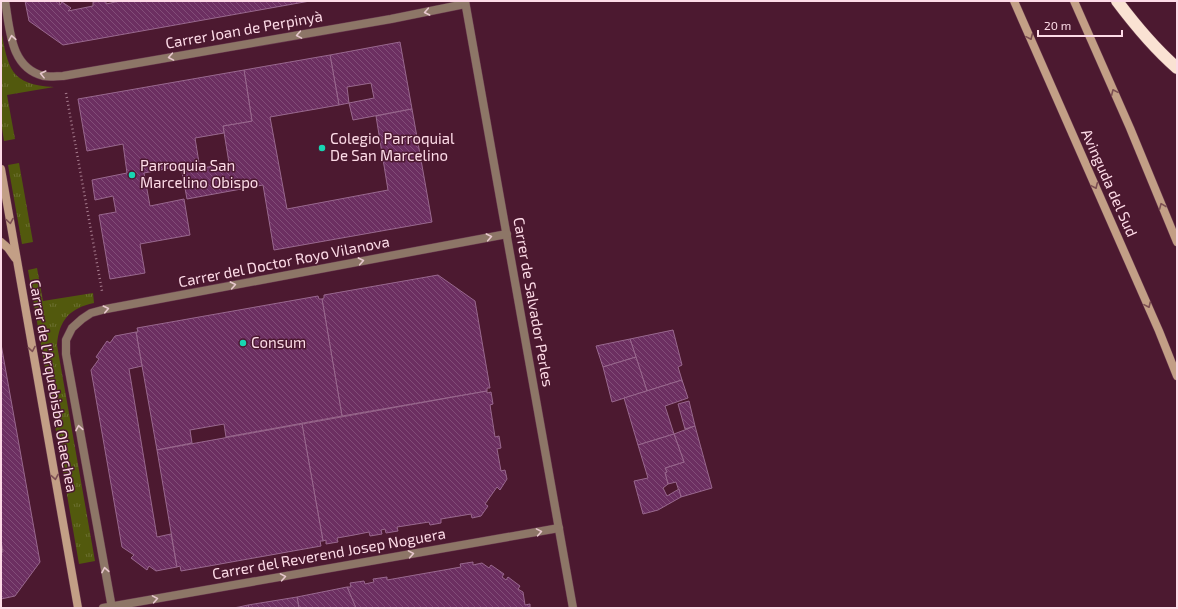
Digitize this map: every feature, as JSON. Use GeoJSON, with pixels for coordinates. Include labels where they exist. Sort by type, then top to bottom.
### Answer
{"type":"FeatureCollection","features":[{"type":"Feature","properties":{"kind":"highway"},"geometry":{"type":"LineString","coordinates":[[1117,1],[1156,49],[1177,68]]}},
{"type":"Feature","properties":{"kind":"main road","name":"Avinguda del Sud"},"geometry":{"type":"LineString","coordinates":[[1014,1],[1177,376]]}},
{"type":"Feature","properties":{"kind":"main road"},"geometry":{"type":"LineString","coordinates":[[1074,1],[1130,128],[1177,242]]}},
{"type":"Feature","properties":{"kind":"main road","name":"Carrer de l'Arquebisbe Olaechea"},"geometry":{"type":"LineString","coordinates":[[1,169],[78,608]]}},
{"type":"Feature","properties":{"kind":"main road"},"geometry":{"type":"LineString","coordinates":[[1,242],[8,248],[16,259]]}},
{"type":"Feature","properties":{"kind":"street","name":"Carrer Joan de Perpinyà"},"geometry":{"type":"LineString","coordinates":[[5,1],[13,45],[19,59],[29,70],[45,76],[63,76],[391,19],[465,3]]}},
{"type":"Feature","properties":{"kind":"street","name":"Carrer de Salvador Perles"},"geometry":{"type":"LineString","coordinates":[[465,3],[573,608]]}},
{"type":"Feature","properties":{"kind":"street","name":"Carrer del Doctor Royo Vilanova"},"geometry":{"type":"LineString","coordinates":[[72,328],[91,313],[106,309],[507,234]]}},
{"type":"Feature","properties":{"kind":"street","name":"Carrer de l'Arquebisbe Olaechea"},"geometry":{"type":"LineString","coordinates":[[72,328],[66,340],[66,354],[112,607]]}},
{"type":"Feature","properties":{"kind":"street","name":"Carrer del Reverend Josep Noguera"},"geometry":{"type":"LineString","coordinates":[[103,608],[559,528]]}},
{"type":"Feature","properties":{"kind":"path"},"geometry":{"type":"LineString","coordinates":[[63,76],[106,309]]}},
{"type":"Feature","properties":{"kind":"green space"},"geometry":{"type":"Polygon","coordinates":[[[1,29],[9,64],[14,72],[28,83],[39,86],[54,87],[7,95],[15,139],[4,141],[1,122],[1,29]]]}},
{"type":"Feature","properties":{"kind":"green space"},"geometry":{"type":"Polygon","coordinates":[[[19,163],[33,242],[22,244],[8,165],[19,163]]]}},
{"type":"Feature","properties":{"kind":"green space"},"geometry":{"type":"Polygon","coordinates":[[[37,268],[43,301],[93,293],[94,303],[78,308],[67,316],[60,329],[57,345],[95,561],[79,564],[28,270],[37,268]]]}},
{"type":"Feature","properties":{"kind":"building"},"geometry":{"type":"Polygon","coordinates":[[[25,1],[59,1],[60,5],[62,2],[71,8],[68,11],[93,6],[93,2],[100,1],[106,1],[106,4],[120,1],[310,1],[63,45],[29,21],[25,1]]]}},
{"type":"Feature","properties":{"kind":"building"},"geometry":{"type":"Polygon","coordinates":[[[400,42],[412,109],[353,120],[349,103],[339,105],[330,55],[400,42]],[[371,83],[347,87],[349,103],[374,98],[371,83]]]}},
{"type":"Feature","properties":{"kind":"building"},"geometry":{"type":"Polygon","coordinates":[[[330,55],[339,105],[270,117],[287,209],[388,190],[376,116],[412,109],[432,222],[274,250],[263,185],[187,199],[182,172],[229,163],[223,126],[252,121],[244,70],[330,55]]]}},
{"type":"Feature","properties":{"kind":"building","name":"Parroquia San Marcelino Obispo"},"geometry":{"type":"Polygon","coordinates":[[[244,70],[252,121],[223,126],[224,133],[195,138],[200,169],[182,172],[181,166],[144,173],[150,206],[184,199],[190,235],[140,244],[145,273],[110,279],[99,215],[116,212],[113,196],[95,200],[92,180],[127,173],[123,144],[87,151],[78,99],[244,70]]]}},
{"type":"Feature","properties":{"kind":"building"},"geometry":{"type":"Polygon","coordinates":[[[438,275],[475,301],[490,388],[487,388],[487,391],[342,416],[322,299],[324,298],[324,295],[438,275]]]}},
{"type":"Feature","properties":{"kind":"building"},"geometry":{"type":"Polygon","coordinates":[[[318,296],[319,299],[322,299],[342,416],[226,437],[224,424],[190,430],[192,443],[157,450],[136,332],[138,332],[137,328],[318,296]]]}},
{"type":"Feature","properties":{"kind":"building"},"geometry":{"type":"Polygon","coordinates":[[[673,330],[682,365],[678,367],[682,380],[647,391],[630,339],[673,330]]]}},
{"type":"Feature","properties":{"kind":"building"},"geometry":{"type":"Polygon","coordinates":[[[136,332],[142,366],[129,369],[157,537],[171,534],[177,567],[156,571],[149,566],[147,570],[131,558],[134,555],[122,547],[91,370],[99,359],[96,357],[107,341],[110,343],[115,336],[136,332]]]}},
{"type":"Feature","properties":{"kind":"building"},"geometry":{"type":"Polygon","coordinates":[[[630,339],[636,357],[603,367],[596,346],[630,339]]]}},
{"type":"Feature","properties":{"kind":"building"},"geometry":{"type":"Polygon","coordinates":[[[1,344],[40,562],[15,596],[1,599],[1,552],[3,552],[1,541],[1,344]]]}},
{"type":"Feature","properties":{"kind":"building"},"geometry":{"type":"Polygon","coordinates":[[[636,357],[647,391],[612,402],[603,367],[636,357]]]}},
{"type":"Feature","properties":{"kind":"building"},"geometry":{"type":"Polygon","coordinates":[[[682,380],[688,398],[665,406],[674,434],[638,445],[624,398],[682,380]]]}},
{"type":"Feature","properties":{"kind":"building"},"geometry":{"type":"Polygon","coordinates":[[[487,391],[487,393],[491,392],[493,404],[490,405],[495,437],[499,436],[501,448],[497,449],[501,471],[505,470],[507,479],[500,490],[497,487],[485,504],[488,506],[481,516],[472,518],[471,514],[441,519],[441,523],[430,525],[429,522],[397,527],[398,531],[386,533],[385,529],[381,530],[382,534],[370,536],[369,532],[337,538],[338,542],[326,544],[326,540],[323,541],[302,424],[487,391]]]}},
{"type":"Feature","properties":{"kind":"building"},"geometry":{"type":"Polygon","coordinates":[[[689,401],[695,426],[685,429],[678,404],[689,401]]]}},
{"type":"Feature","properties":{"kind":"building"},"geometry":{"type":"Polygon","coordinates":[[[302,424],[323,541],[320,541],[321,546],[181,571],[180,566],[177,567],[157,450],[302,424]]]}},
{"type":"Feature","properties":{"kind":"building"},"geometry":{"type":"Polygon","coordinates":[[[695,426],[712,488],[681,497],[676,482],[668,484],[665,473],[667,472],[665,468],[684,462],[674,434],[695,426]]]}},
{"type":"Feature","properties":{"kind":"building"},"geometry":{"type":"Polygon","coordinates":[[[674,434],[684,462],[665,468],[667,472],[665,473],[668,484],[663,488],[667,496],[679,489],[681,497],[658,510],[643,514],[634,481],[648,478],[638,445],[674,434]]]}},
{"type":"Feature","properties":{"kind":"building"},"geometry":{"type":"Polygon","coordinates":[[[473,562],[473,565],[482,563],[489,568],[491,565],[504,574],[502,577],[506,580],[508,577],[520,586],[518,589],[523,592],[525,605],[530,604],[530,608],[356,608],[347,587],[351,587],[350,583],[364,581],[365,584],[374,582],[373,579],[387,577],[387,580],[461,567],[460,564],[473,562]]]}},
{"type":"Feature","properties":{"kind":"building"},"geometry":{"type":"Polygon","coordinates":[[[347,587],[356,608],[299,608],[297,597],[347,587]]]}},
{"type":"Feature","properties":{"kind":"building"},"geometry":{"type":"Polygon","coordinates":[[[297,597],[299,608],[249,608],[248,605],[297,597]]]}},
{"type":"Feature","properties":{"kind":"building"},"geometry":{"type":"Polygon","coordinates":[[[248,605],[249,608],[233,608],[239,607],[248,605]]]}},
{"type":"Feature","properties":{"kind":"place","name":"Colegio Parroquial De San Marcelino"},"geometry":{"type":"Point","coordinates":[322,148]}},
{"type":"Feature","properties":{"kind":"place","name":"Parroquia San Marcelino Obispo"},"geometry":{"type":"Point","coordinates":[132,175]}},
{"type":"Feature","properties":{"kind":"place","name":"Consum"},"geometry":{"type":"Point","coordinates":[243,343]}}]}
